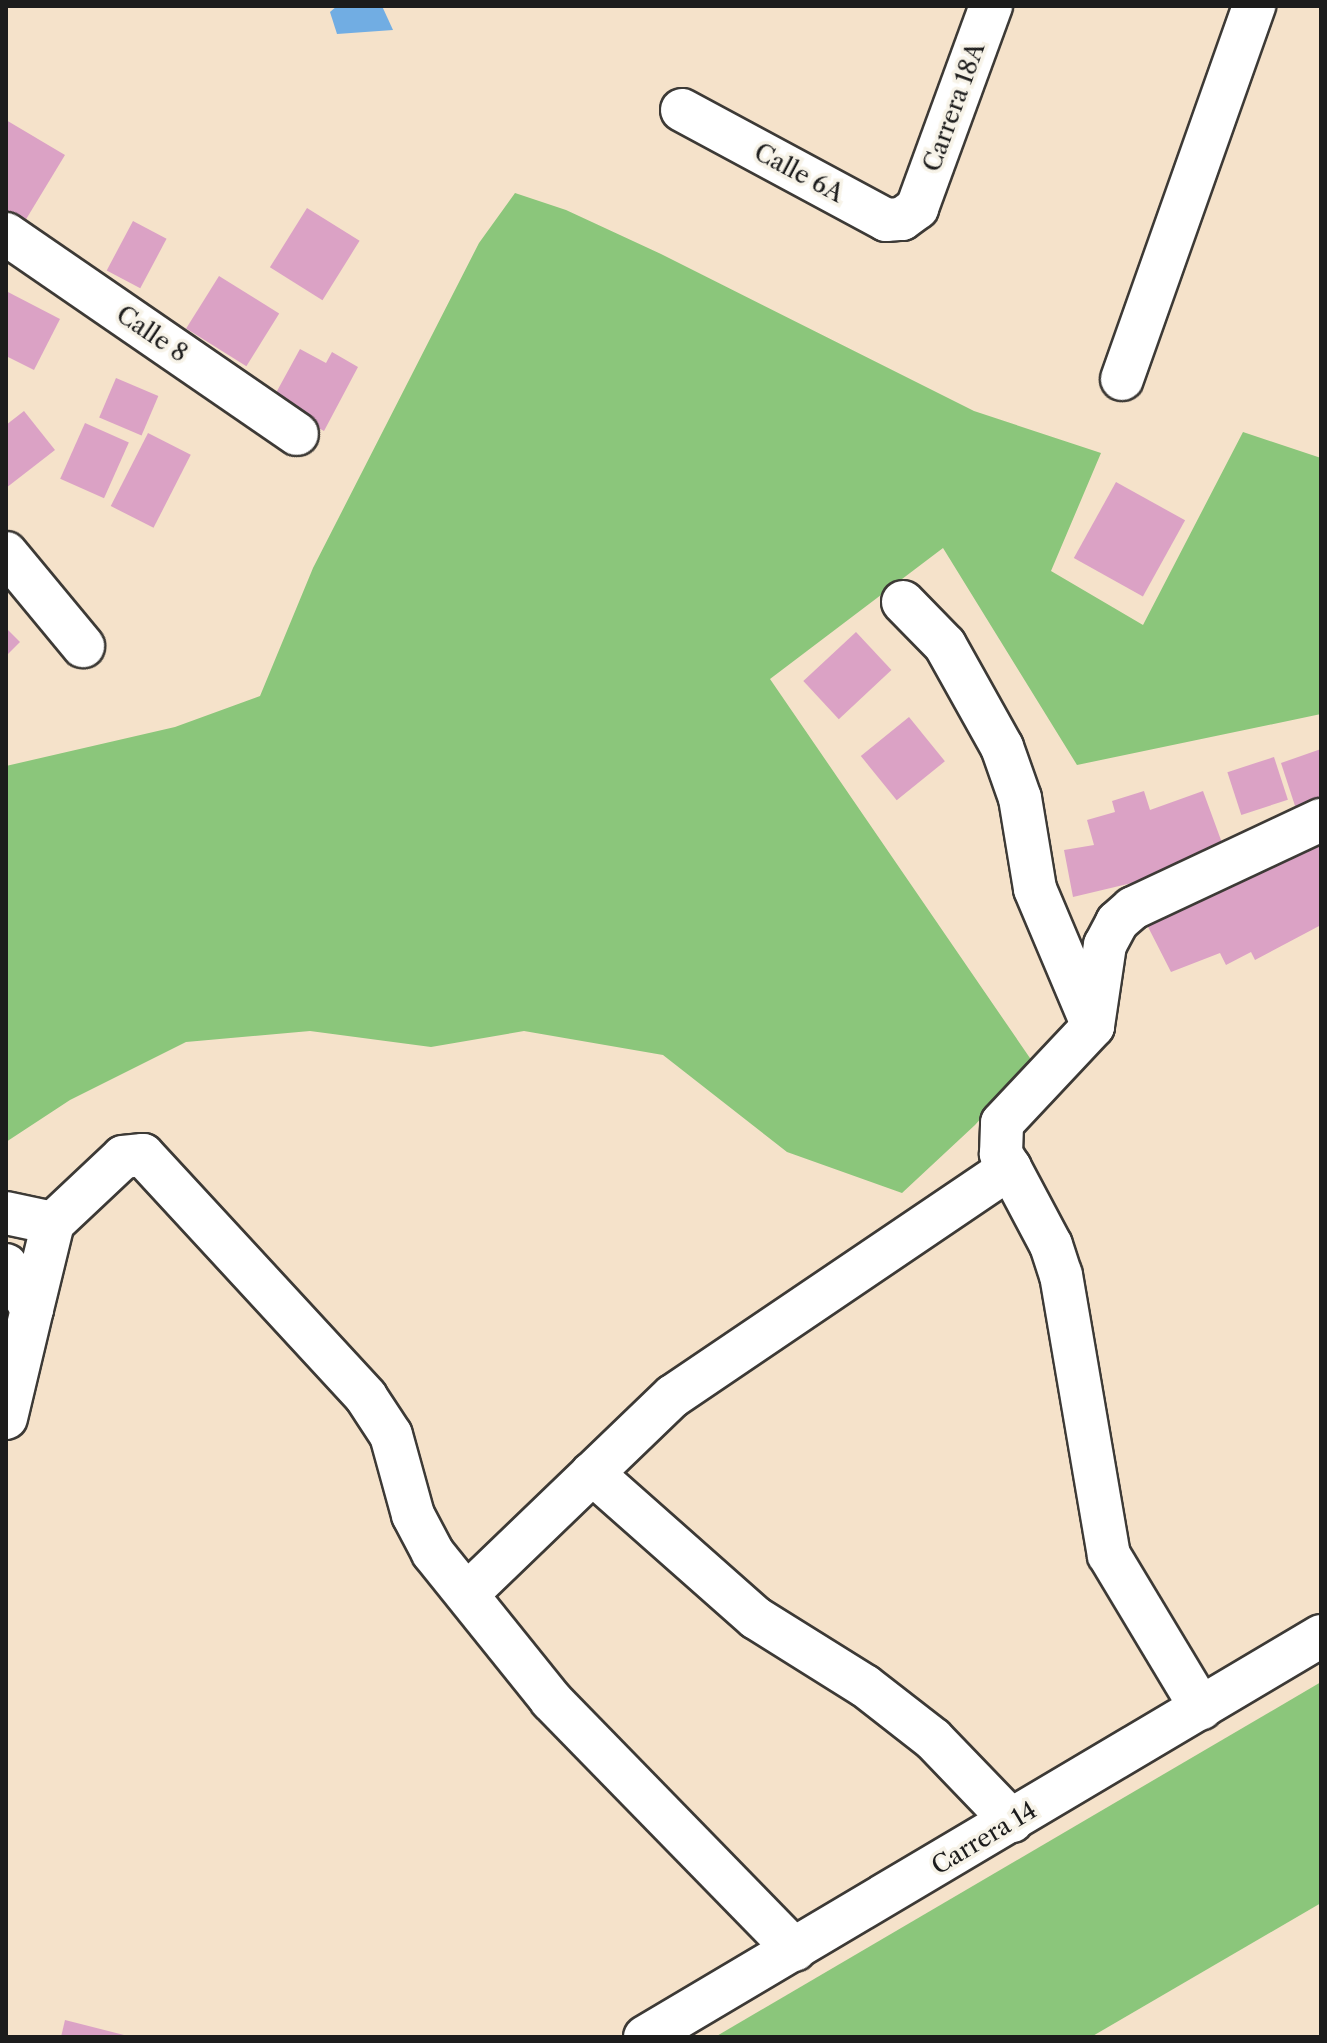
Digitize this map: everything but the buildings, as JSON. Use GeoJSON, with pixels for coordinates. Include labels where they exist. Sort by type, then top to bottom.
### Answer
{"type":"FeatureCollection","features":[{"type":"Feature","properties":{"kind":"street","name":"Carrera 18A"},"geometry":{"type":"LineString","coordinates":[[917,208],[991,6]]}},
{"type":"Feature","properties":{"kind":"street"},"geometry":{"type":"LineString","coordinates":[[1122,379],[1254,6]]}},
{"type":"Feature","properties":{"kind":"street","name":"Calle 6A"},"geometry":{"type":"LineString","coordinates":[[682,110],[886,220],[902,219],[917,208]]}},
{"type":"Feature","properties":{"kind":"street","name":"Calle 8"},"geometry":{"type":"LineString","coordinates":[[6,234],[297,434]]}},
{"type":"Feature","properties":{"kind":"street"},"geometry":{"type":"LineString","coordinates":[[6,553],[83,646]]}},
{"type":"Feature","properties":{"kind":"street"},"geometry":{"type":"LineString","coordinates":[[903,602],[945,645],[1002,747],[1020,798],[1035,889],[1093,1026]]}},
{"type":"Feature","properties":{"kind":"street"},"geometry":{"type":"LineString","coordinates":[[1201,1708],[1109,1555],[1061,1275],[1051,1245],[1001,1154],[1002,1123],[1093,1026],[1105,945],[1117,922],[1133,908],[1321,820]]}},
{"type":"Feature","properties":{"kind":"street"},"geometry":{"type":"LineString","coordinates":[[6,1418],[53,1223],[123,1157],[143,1155],[366,1397],[391,1435],[413,1515],[433,1553],[551,1700],[795,1950]]}},
{"type":"Feature","properties":{"kind":"street"},"geometry":{"type":"LineString","coordinates":[[467,1594],[673,1396],[1010,1168]]}},
{"type":"Feature","properties":{"kind":"street"},"geometry":{"type":"LineString","coordinates":[[6,1213],[53,1223]]}},
{"type":"Feature","properties":{"kind":"street"},"geometry":{"type":"LineString","coordinates":[[6,1265],[32,1309]]}},
{"type":"Feature","properties":{"kind":"street"},"geometry":{"type":"LineString","coordinates":[[592,1473],[756,1618],[865,1686],[933,1739],[1012,1821]]}},
{"type":"Feature","properties":{"kind":"street","name":"Carrera 14"},"geometry":{"type":"LineString","coordinates":[[645,2037],[1321,1636]]}},
{"type":"Feature","properties":{"kind":"green space"},"geometry":{"type":"Polygon","coordinates":[[[515,193],[566,210],[661,254],[974,411],[1101,453],[1051,571],[1143,625],[1243,432],[1321,458],[1321,714],[1077,765],[943,548],[770,679],[1032,1061],[975,1125],[902,1193],[787,1152],[663,1055],[524,1031],[431,1047],[310,1031],[186,1042],[70,1100],[6,1142],[6,766],[175,727],[260,696],[313,568],[479,243],[515,193]]]}},
{"type":"Feature","properties":{"kind":"green space"},"geometry":{"type":"Polygon","coordinates":[[[1321,1682],[1321,1903],[1091,2037],[715,2037],[1321,1682]]]}},
{"type":"Feature","properties":{"kind":"water"},"geometry":{"type":"Polygon","coordinates":[[[337,6],[382,6],[393,30],[337,34],[330,12],[337,6]]]}}]}
